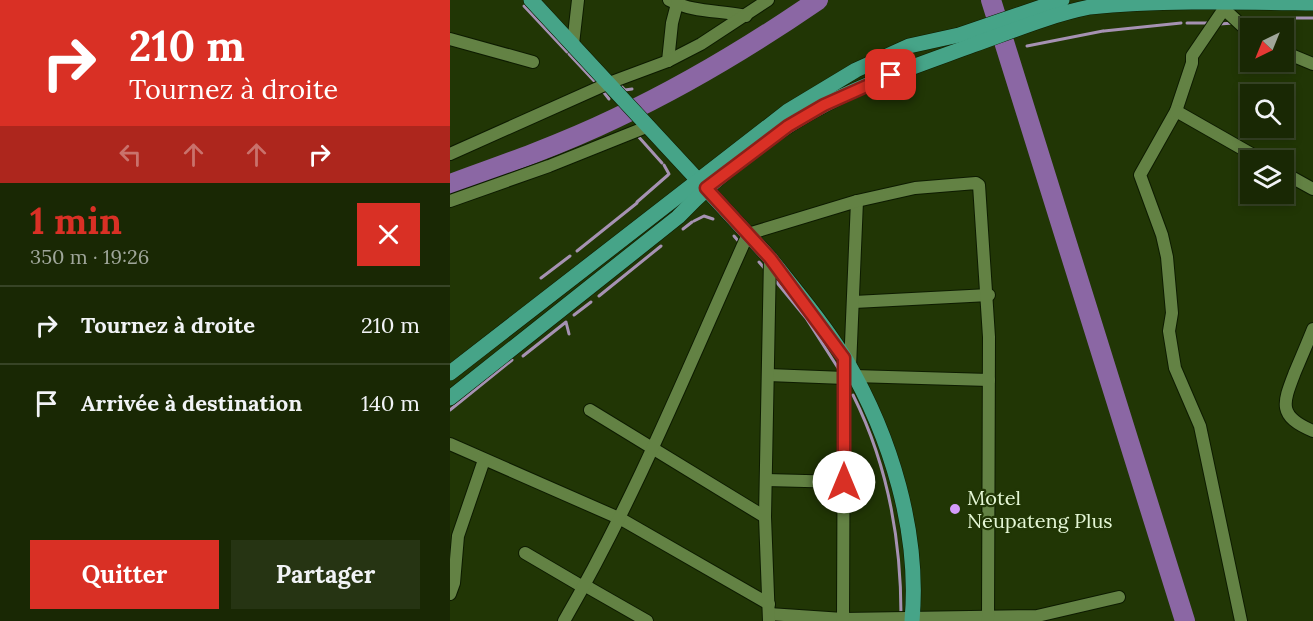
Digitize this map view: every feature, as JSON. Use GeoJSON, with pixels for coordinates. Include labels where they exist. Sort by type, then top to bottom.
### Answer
{"type":"FeatureCollection","features":[{"type":"Feature","properties":{"kind":"main road"},"geometry":{"type":"LineString","coordinates":[[531,0],[770,258],[810,308],[848,370],[888,455],[908,525],[914,571],[912,620]]}},
{"type":"Feature","properties":{"kind":"main road"},"geometry":{"type":"LineString","coordinates":[[450,374],[702,184],[824,105],[911,67],[961,42],[1029,17],[1062,0]]}},
{"type":"Feature","properties":{"kind":"main road"},"geometry":{"type":"LineString","coordinates":[[1029,17],[1063,14],[1114,4],[1313,3]]}},
{"type":"Feature","properties":{"kind":"main road"},"geometry":{"type":"LineString","coordinates":[[450,398],[678,217],[702,184]]}},
{"type":"Feature","properties":{"kind":"street"},"geometry":{"type":"LineString","coordinates":[[573,44],[578,0]]}},
{"type":"Feature","properties":{"kind":"street"},"geometry":{"type":"LineString","coordinates":[[450,154],[614,88],[668,61],[746,16],[768,0]]}},
{"type":"Feature","properties":{"kind":"street"},"geometry":{"type":"LineString","coordinates":[[668,61],[674,1],[694,11],[723,11],[746,16]]}},
{"type":"Feature","properties":{"kind":"street"},"geometry":{"type":"LineString","coordinates":[[1240,21],[1226,4],[1192,56],[1192,63],[1176,111],[1140,175],[1162,235],[1167,257],[1172,313],[1169,331],[1175,368],[1200,426],[1241,621]]}},
{"type":"Feature","properties":{"kind":"street"},"geometry":{"type":"LineString","coordinates":[[450,39],[533,62]]}},
{"type":"Feature","properties":{"kind":"street"},"geometry":{"type":"LineString","coordinates":[[1294,56],[1313,64]]}},
{"type":"Feature","properties":{"kind":"street"},"geometry":{"type":"LineString","coordinates":[[1176,111],[1244,150]]}},
{"type":"Feature","properties":{"kind":"street"},"geometry":{"type":"LineString","coordinates":[[450,201],[549,166],[645,122]]}},
{"type":"Feature","properties":{"kind":"street"},"geometry":{"type":"LineString","coordinates":[[1294,179],[1313,189]]}},
{"type":"Feature","properties":{"kind":"street"},"geometry":{"type":"LineString","coordinates":[[564,621],[621,519],[748,234],[857,201],[915,188],[978,183],[988,295],[988,620]]}},
{"type":"Feature","properties":{"kind":"street"},"geometry":{"type":"LineString","coordinates":[[843,620],[844,482],[857,201]]}},
{"type":"Feature","properties":{"kind":"street"},"geometry":{"type":"LineString","coordinates":[[769,613],[765,517],[770,258]]}},
{"type":"Feature","properties":{"kind":"street"},"geometry":{"type":"LineString","coordinates":[[854,302],[988,295]]}},
{"type":"Feature","properties":{"kind":"street"},"geometry":{"type":"LineString","coordinates":[[1313,329],[1284,399],[1288,414],[1298,424],[1313,430]]}},
{"type":"Feature","properties":{"kind":"street"},"geometry":{"type":"LineString","coordinates":[[768,375],[848,370],[989,380]]}},
{"type":"Feature","properties":{"kind":"street"},"geometry":{"type":"LineString","coordinates":[[590,410],[655,447],[765,517]]}},
{"type":"Feature","properties":{"kind":"street"},"geometry":{"type":"LineString","coordinates":[[450,444],[621,519],[769,613],[843,620],[988,620],[1049,615],[1119,597]]}},
{"type":"Feature","properties":{"kind":"street"},"geometry":{"type":"LineString","coordinates":[[450,594],[454,583],[458,537],[484,460]]}},
{"type":"Feature","properties":{"kind":"street"},"geometry":{"type":"LineString","coordinates":[[766,480],[844,482]]}},
{"type":"Feature","properties":{"kind":"street"},"geometry":{"type":"LineString","coordinates":[[525,553],[647,621]]}},
{"type":"Feature","properties":{"kind":"waterway"},"geometry":{"type":"LineString","coordinates":[[450,184],[555,145],[642,105],[719,63],[818,0]]}},
{"type":"Feature","properties":{"kind":"waterway"},"geometry":{"type":"LineString","coordinates":[[991,0],[1185,621]]}},
{"type":"Feature","properties":{"kind":"waterway"},"geometry":{"type":"LineString","coordinates":[[524,6],[567,52]]}},
{"type":"Feature","properties":{"kind":"waterway"},"geometry":{"type":"LineString","coordinates":[[1294,18],[1313,18]]}},
{"type":"Feature","properties":{"kind":"waterway"},"geometry":{"type":"LineString","coordinates":[[1104,31],[1181,23]]}},
{"type":"Feature","properties":{"kind":"waterway"},"geometry":{"type":"LineString","coordinates":[[1187,23],[1210,23]]}},
{"type":"Feature","properties":{"kind":"waterway"},"geometry":{"type":"LineString","coordinates":[[1219,24],[1234,23]]}},
{"type":"Feature","properties":{"kind":"waterway"},"geometry":{"type":"LineString","coordinates":[[1027,46],[1103,31]]}},
{"type":"Feature","properties":{"kind":"waterway"},"geometry":{"type":"LineString","coordinates":[[569,54],[596,83]]}},
{"type":"Feature","properties":{"kind":"waterway"},"geometry":{"type":"LineString","coordinates":[[618,83],[625,90],[632,89]]}},
{"type":"Feature","properties":{"kind":"waterway"},"geometry":{"type":"LineString","coordinates":[[602,90],[609,99]]}},
{"type":"Feature","properties":{"kind":"waterway"},"geometry":{"type":"LineString","coordinates":[[620,111],[628,119]]}},
{"type":"Feature","properties":{"kind":"waterway"},"geometry":{"type":"LineString","coordinates":[[637,135],[662,163]]}},
{"type":"Feature","properties":{"kind":"waterway"},"geometry":{"type":"LineString","coordinates":[[664,165],[669,174]]}},
{"type":"Feature","properties":{"kind":"waterway"},"geometry":{"type":"LineString","coordinates":[[637,202],[668,175]]}},
{"type":"Feature","properties":{"kind":"waterway"},"geometry":{"type":"LineString","coordinates":[[577,251],[637,203]]}},
{"type":"Feature","properties":{"kind":"waterway"},"geometry":{"type":"LineString","coordinates":[[694,221],[704,216],[713,219]]}},
{"type":"Feature","properties":{"kind":"waterway"},"geometry":{"type":"LineString","coordinates":[[683,229],[692,222]]}},
{"type":"Feature","properties":{"kind":"waterway"},"geometry":{"type":"LineString","coordinates":[[734,236],[740,243]]}},
{"type":"Feature","properties":{"kind":"waterway"},"geometry":{"type":"LineString","coordinates":[[599,296],[661,246]]}},
{"type":"Feature","properties":{"kind":"waterway"},"geometry":{"type":"LineString","coordinates":[[541,278],[570,256]]}},
{"type":"Feature","properties":{"kind":"waterway"},"geometry":{"type":"LineString","coordinates":[[759,262],[767,271]]}},
{"type":"Feature","properties":{"kind":"waterway"},"geometry":{"type":"LineString","coordinates":[[774,279],[806,318],[840,371]]}},
{"type":"Feature","properties":{"kind":"waterway"},"geometry":{"type":"LineString","coordinates":[[574,315],[591,302]]}},
{"type":"Feature","properties":{"kind":"waterway"},"geometry":{"type":"LineString","coordinates":[[523,356],[566,322],[569,334]]}},
{"type":"Feature","properties":{"kind":"waterway"},"geometry":{"type":"LineString","coordinates":[[450,410],[512,360]]}},
{"type":"Feature","properties":{"kind":"waterway"},"geometry":{"type":"LineString","coordinates":[[853,395],[875,448],[890,502],[898,559],[901,615]]}},
{"type":"Feature","properties":{"kind":"place","name":"Motel Neupateng Plus"},"geometry":{"type":"Point","coordinates":[955,509]}},
{"type":"Feature","properties":{"kind":"route"},"geometry":{"type":"LineString","coordinates":[[844,482],[844,358],[804,300],[770,258],[706,188],[788,126],[852,91],[891,75]]}}]}
